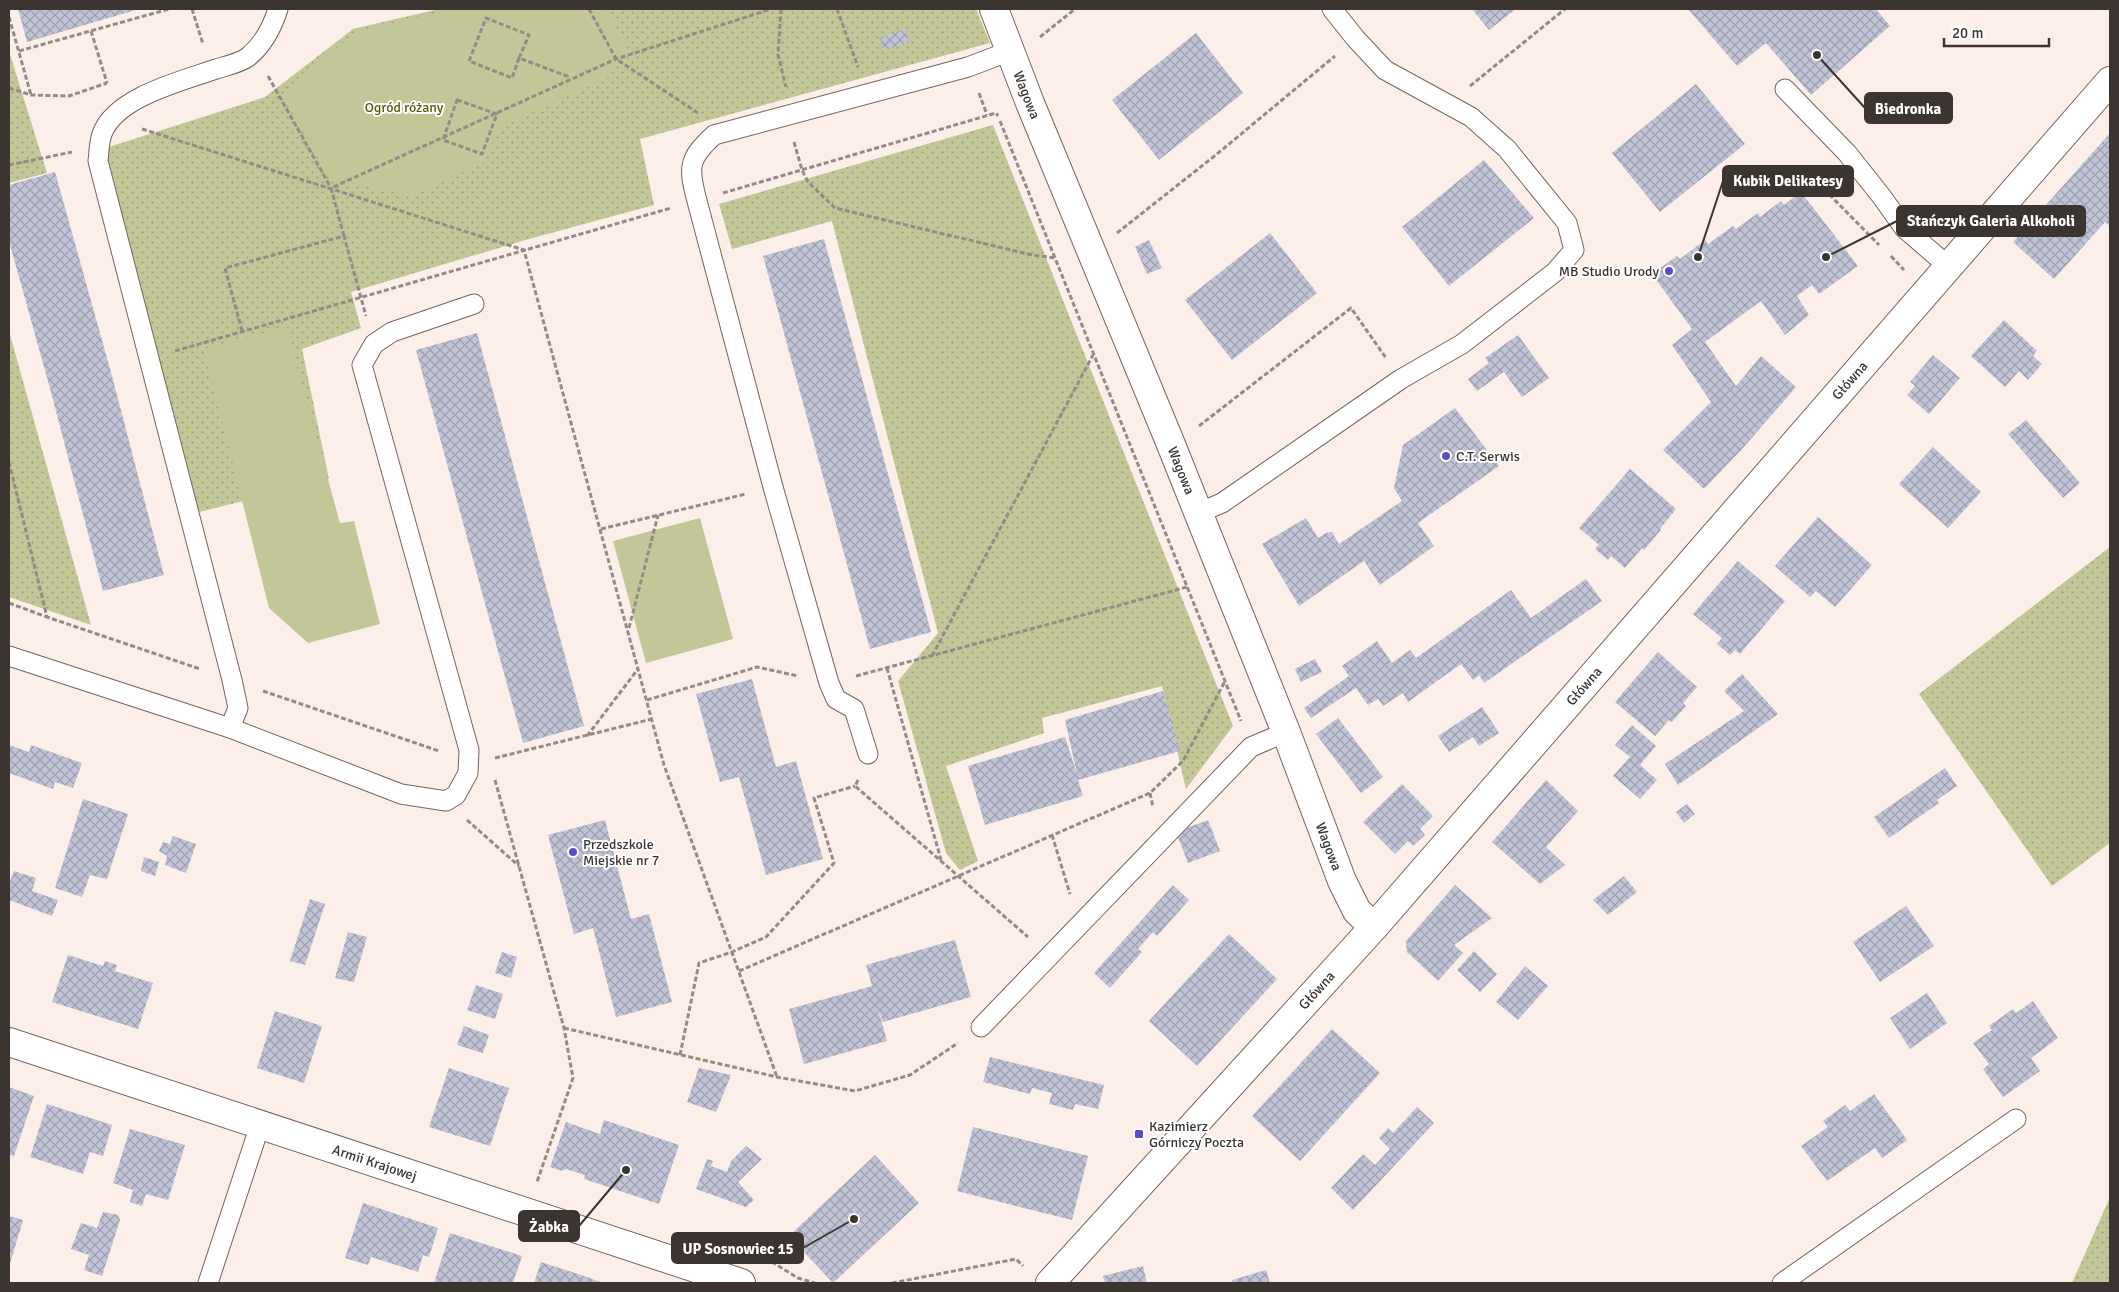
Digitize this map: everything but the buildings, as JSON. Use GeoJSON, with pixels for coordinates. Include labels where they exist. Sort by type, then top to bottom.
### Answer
{"type":"FeatureCollection","features":[{"type":"Feature","properties":{"kind":"street","name":"Wagowa"},"geometry":{"type":"LineString","coordinates":[[994,9],[1021,47],[1093,251],[1286,732],[1342,881],[1357,911],[1374,927]]}},
{"type":"Feature","properties":{"kind":"street","name":"Główna"},"geometry":{"type":"LineString","coordinates":[[1050,1283],[1374,927],[2110,81]]}},
{"type":"Feature","properties":{"kind":"street","name":"Armii Krajowej"},"geometry":{"type":"LineString","coordinates":[[9,1042],[741,1283]]}},
{"type":"Feature","properties":{"kind":"lane"},"geometry":{"type":"LineString","coordinates":[[230,728],[238,708],[232,680],[98,161],[102,134],[113,116],[124,108],[176,81],[246,58],[262,43],[278,9]]}},
{"type":"Feature","properties":{"kind":"lane"},"geometry":{"type":"LineString","coordinates":[[1198,513],[1222,503],[1401,379],[1462,344],[1555,272],[1574,250],[1567,223],[1507,149],[1471,116],[1384,70],[1332,9]]}},
{"type":"Feature","properties":{"kind":"lane"},"geometry":{"type":"LineString","coordinates":[[868,754],[854,709],[836,699],[830,683],[773,487],[696,200],[691,180],[692,160],[701,147],[714,135],[968,66],[1021,47]]}},
{"type":"Feature","properties":{"kind":"lane"},"geometry":{"type":"LineString","coordinates":[[1784,89],[1847,153],[1904,228],[1948,266]]}},
{"type":"Feature","properties":{"kind":"lane"},"geometry":{"type":"LineString","coordinates":[[9,656],[230,728],[401,794],[446,801],[456,795],[468,773],[469,750],[362,365],[374,344],[392,332],[474,304]]}},
{"type":"Feature","properties":{"kind":"lane"},"geometry":{"type":"LineString","coordinates":[[981,1027],[1251,747],[1286,732]]}},
{"type":"Feature","properties":{"kind":"lane"},"geometry":{"type":"LineString","coordinates":[[1782,1283],[2016,1119]]}},
{"type":"Feature","properties":{"kind":"lane"},"geometry":{"type":"LineString","coordinates":[[208,1283],[260,1125]]}},
{"type":"Feature","properties":{"kind":"path"},"geometry":{"type":"LineString","coordinates":[[19,51],[169,9]]}},
{"type":"Feature","properties":{"kind":"path"},"geometry":{"type":"LineString","coordinates":[[192,9],[210,71]]}},
{"type":"Feature","properties":{"kind":"path"},"geometry":{"type":"LineString","coordinates":[[588,9],[616,59],[707,118],[714,135]]}},
{"type":"Feature","properties":{"kind":"path"},"geometry":{"type":"LineString","coordinates":[[331,188],[442,140],[616,59],[771,9]]}},
{"type":"Feature","properties":{"kind":"path"},"geometry":{"type":"LineString","coordinates":[[780,9],[778,55],[788,98],[786,115],[802,170],[808,182],[835,208],[1032,255],[1054,258],[1075,258],[1093,251],[1217,154],[1356,39]]}},
{"type":"Feature","properties":{"kind":"path"},"geometry":{"type":"LineString","coordinates":[[837,9],[862,77],[864,95]]}},
{"type":"Feature","properties":{"kind":"path"},"geometry":{"type":"LineString","coordinates":[[1021,47],[1075,9]]}},
{"type":"Feature","properties":{"kind":"path"},"geometry":{"type":"LineString","coordinates":[[1447,104],[1565,9]]}},
{"type":"Feature","properties":{"kind":"path"},"geometry":{"type":"LineString","coordinates":[[9,16],[31,95]]}},
{"type":"Feature","properties":{"kind":"path"},"geometry":{"type":"LineString","coordinates":[[486,18],[529,35],[520,58],[512,78],[469,61],[486,18]]}},
{"type":"Feature","properties":{"kind":"path"},"geometry":{"type":"LineString","coordinates":[[91,31],[108,83]]}},
{"type":"Feature","properties":{"kind":"path"},"geometry":{"type":"LineString","coordinates":[[254,51],[323,177],[331,188],[361,296]]}},
{"type":"Feature","properties":{"kind":"path"},"geometry":{"type":"LineString","coordinates":[[520,58],[567,76],[569,81]]}},
{"type":"Feature","properties":{"kind":"path"},"geometry":{"type":"LineString","coordinates":[[442,140],[457,100],[497,114]]}},
{"type":"Feature","properties":{"kind":"path"},"geometry":{"type":"LineString","coordinates":[[124,108],[142,129],[524,250]]}},
{"type":"Feature","properties":{"kind":"path"},"geometry":{"type":"LineString","coordinates":[[149,359],[996,112],[1251,747]]}},
{"type":"Feature","properties":{"kind":"path"},"geometry":{"type":"LineString","coordinates":[[442,140],[482,154],[497,114]]}},
{"type":"Feature","properties":{"kind":"path"},"geometry":{"type":"LineString","coordinates":[[9,165],[100,147]]}},
{"type":"Feature","properties":{"kind":"path"},"geometry":{"type":"LineString","coordinates":[[1796,188],[1820,185],[1882,248]]}},
{"type":"Feature","properties":{"kind":"path"},"geometry":{"type":"LineString","coordinates":[[242,331],[225,268],[344,236]]}},
{"type":"Feature","properties":{"kind":"path"},"geometry":{"type":"LineString","coordinates":[[524,250],[664,765],[777,1077]]}},
{"type":"Feature","properties":{"kind":"path"},"geometry":{"type":"LineString","coordinates":[[1889,255],[1910,275]]}},
{"type":"Feature","properties":{"kind":"path"},"geometry":{"type":"LineString","coordinates":[[1170,442],[1189,434],[1351,308],[1401,379]]}},
{"type":"Feature","properties":{"kind":"path"},"geometry":{"type":"LineString","coordinates":[[932,656],[1093,354]]}},
{"type":"Feature","properties":{"kind":"path"},"geometry":{"type":"LineString","coordinates":[[600,529],[773,487]]}},
{"type":"Feature","properties":{"kind":"path"},"geometry":{"type":"LineString","coordinates":[[628,630],[658,515]]}},
{"type":"Feature","properties":{"kind":"path"},"geometry":{"type":"LineString","coordinates":[[647,700],[757,667],[830,683],[1187,587]]}},
{"type":"Feature","properties":{"kind":"path"},"geometry":{"type":"LineString","coordinates":[[9,603],[47,617]]}},
{"type":"Feature","properties":{"kind":"path"},"geometry":{"type":"LineString","coordinates":[[887,668],[942,860]]}},
{"type":"Feature","properties":{"kind":"path"},"geometry":{"type":"LineString","coordinates":[[587,736],[639,669]]}},
{"type":"Feature","properties":{"kind":"path"},"geometry":{"type":"LineString","coordinates":[[739,971],[1150,793],[1183,761],[1224,681]]}},
{"type":"Feature","properties":{"kind":"path"},"geometry":{"type":"LineString","coordinates":[[490,760],[652,719]]}},
{"type":"Feature","properties":{"kind":"path"},"geometry":{"type":"LineString","coordinates":[[856,786],[868,754]]}},
{"type":"Feature","properties":{"kind":"path"},"geometry":{"type":"LineString","coordinates":[[856,786],[1049,956]]}},
{"type":"Feature","properties":{"kind":"path"},"geometry":{"type":"LineString","coordinates":[[680,1056],[700,963],[732,952],[766,936],[834,863],[814,798],[856,786]]}},
{"type":"Feature","properties":{"kind":"path"},"geometry":{"type":"LineString","coordinates":[[446,801],[519,866],[564,1028],[573,1078],[536,1186]]}},
{"type":"Feature","properties":{"kind":"path"},"geometry":{"type":"LineString","coordinates":[[1052,835],[1080,925]]}},
{"type":"Feature","properties":{"kind":"path"},"geometry":{"type":"LineString","coordinates":[[564,1028],[680,1056],[777,1077],[855,1091],[910,1075],[981,1027]]}},
{"type":"Feature","properties":{"kind":"path"},"geometry":{"type":"LineString","coordinates":[[755,1253],[768,1258],[798,1278],[816,1283]]}},
{"type":"Feature","properties":{"kind":"path"},"geometry":{"type":"LineString","coordinates":[[892,1283],[1016,1259]]}},
{"type":"Feature","properties":{"kind":"green space"},"geometry":{"type":"Polygon","coordinates":[[[439,9],[976,9],[990,43],[640,139],[654,205],[529,239],[351,292],[361,328],[302,349],[329,479],[188,515],[90,153],[265,97],[353,29],[439,9]]]}},
{"type":"Feature","properties":{"kind":"green space","name":"Ogród różany"},"geometry":{"type":"Polygon","coordinates":[[[454,9],[607,9],[627,48],[609,77],[499,128],[484,162],[413,196],[331,179],[282,95],[355,32],[454,9]]]}},
{"type":"Feature","properties":{"kind":"green space"},"geometry":{"type":"Polygon","coordinates":[[[9,51],[47,173],[9,183],[9,51]]]}},
{"type":"Feature","properties":{"kind":"green space"},"geometry":{"type":"Polygon","coordinates":[[[993,125],[1233,726],[1186,789],[1162,686],[1042,718],[1044,733],[946,766],[978,861],[960,870],[946,853],[898,681],[938,633],[832,221],[732,249],[719,204],[993,125]]]}},
{"type":"Feature","properties":{"kind":"green space"},"geometry":{"type":"Polygon","coordinates":[[[286,327],[340,523],[354,521],[380,624],[308,643],[269,608],[204,349],[286,327]]]}},
{"type":"Feature","properties":{"kind":"green space"},"geometry":{"type":"Polygon","coordinates":[[[9,331],[91,625],[9,597],[9,331]]]}},
{"type":"Feature","properties":{"kind":"green space"},"geometry":{"type":"Polygon","coordinates":[[[700,518],[733,639],[646,663],[613,541],[700,518]]]}},
{"type":"Feature","properties":{"kind":"green space"},"geometry":{"type":"Polygon","coordinates":[[[2110,547],[2110,843],[2052,886],[1919,694],[2110,547]]]}},
{"type":"Feature","properties":{"kind":"green space"},"geometry":{"type":"Polygon","coordinates":[[[2110,1197],[2110,1283],[2072,1283],[2110,1197]]]}},
{"type":"Feature","properties":{"kind":"place","name":"Biedronka"},"geometry":{"type":"Point","coordinates":[1817,55]}},
{"type":"Feature","properties":{"kind":"place","name":"Kubik Delikatesy"},"geometry":{"type":"Point","coordinates":[1698,257]}},
{"type":"Feature","properties":{"kind":"place","name":"Stańczyk Galeria Alkoholi"},"geometry":{"type":"Point","coordinates":[1826,257]}},
{"type":"Feature","properties":{"kind":"place","name":"MB Studio Urody"},"geometry":{"type":"Point","coordinates":[1669,271]}},
{"type":"Feature","properties":{"kind":"place","name":"C.T. Serwis"},"geometry":{"type":"Point","coordinates":[1446,456]}},
{"type":"Feature","properties":{"kind":"place","name":"Przedszkole Miejskie nr 7"},"geometry":{"type":"Point","coordinates":[573,852]}},
{"type":"Feature","properties":{"kind":"place","name":"Kazimierz Górniczy Poczta"},"geometry":{"type":"Point","coordinates":[1139,1134]}},
{"type":"Feature","properties":{"kind":"place","name":"Żabka"},"geometry":{"type":"Point","coordinates":[626,1170]}},
{"type":"Feature","properties":{"kind":"place","name":"UP Sosnowiec 15"},"geometry":{"type":"Point","coordinates":[854,1219]}}]}
